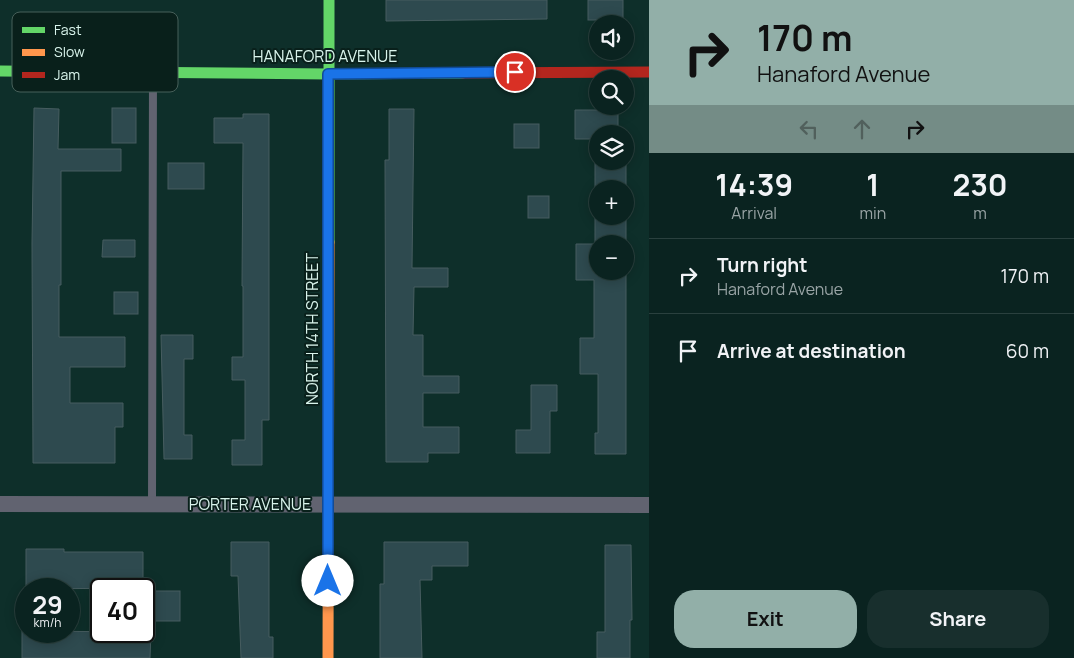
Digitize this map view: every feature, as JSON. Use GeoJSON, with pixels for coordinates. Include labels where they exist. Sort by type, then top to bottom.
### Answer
{"type":"FeatureCollection","features":[{"type":"Feature","properties":{"kind":"street","name":"NORTH 14TH STREET"},"geometry":{"type":"LineString","coordinates":[[328,0],[328,658]]}},
{"type":"Feature","properties":{"kind":"street","name":"HANAFORD AVENUE"},"geometry":{"type":"LineString","coordinates":[[178,71],[328,74],[649,72]]}},
{"type":"Feature","properties":{"kind":"street","name":"PORTER AVENUE"},"geometry":{"type":"LineString","coordinates":[[0,504],[649,505]]}},
{"type":"Feature","properties":{"kind":"lane"},"geometry":{"type":"LineString","coordinates":[[152,504],[153,92]]}},
{"type":"Feature","properties":{"kind":"building"},"geometry":{"type":"Polygon","coordinates":[[[386,0],[547,0],[547,19],[386,21],[386,0]]]}},
{"type":"Feature","properties":{"kind":"building"},"geometry":{"type":"Polygon","coordinates":[[[588,0],[623,0],[623,15],[589,15],[588,20],[588,0]]]}},
{"type":"Feature","properties":{"kind":"building"},"geometry":{"type":"Polygon","coordinates":[[[34,108],[59,109],[58,149],[121,149],[121,171],[61,171],[59,337],[125,337],[125,367],[70,367],[70,403],[123,403],[123,427],[115,427],[115,463],[33,463],[32,243],[34,108]]]}},
{"type":"Feature","properties":{"kind":"building"},"geometry":{"type":"Polygon","coordinates":[[[112,108],[136,108],[136,143],[112,143],[112,108]]]}},
{"type":"Feature","properties":{"kind":"building"},"geometry":{"type":"Polygon","coordinates":[[[389,109],[414,109],[412,268],[448,268],[448,287],[414,287],[413,335],[423,335],[423,376],[459,376],[459,393],[423,393],[423,427],[459,427],[459,453],[428,453],[428,462],[386,462],[385,160],[389,160],[389,109]]]}},
{"type":"Feature","properties":{"kind":"building"},"geometry":{"type":"Polygon","coordinates":[[[575,110],[589,110],[589,115],[618,115],[618,125],[589,125],[589,139],[575,139],[575,110]]]}},
{"type":"Feature","properties":{"kind":"building"},"geometry":{"type":"Polygon","coordinates":[[[243,114],[269,114],[269,420],[262,420],[262,465],[232,465],[232,440],[245,440],[245,380],[232,380],[232,357],[243,357],[243,143],[214,143],[214,118],[243,118],[243,114]]]}},
{"type":"Feature","properties":{"kind":"building"},"geometry":{"type":"Polygon","coordinates":[[[514,124],[539,124],[539,148],[514,148],[514,124]]]}},
{"type":"Feature","properties":{"kind":"building"},"geometry":{"type":"Polygon","coordinates":[[[168,163],[204,163],[204,189],[168,189],[168,163]]]}},
{"type":"Feature","properties":{"kind":"building"},"geometry":{"type":"Polygon","coordinates":[[[595,170],[626,170],[626,180],[595,180],[595,170]]]}},
{"type":"Feature","properties":{"kind":"building"},"geometry":{"type":"Polygon","coordinates":[[[528,196],[549,196],[549,218],[528,218],[528,196]]]}},
{"type":"Feature","properties":{"kind":"building"},"geometry":{"type":"Polygon","coordinates":[[[595,225],[626,225],[626,235],[595,235],[595,225]]]}},
{"type":"Feature","properties":{"kind":"building"},"geometry":{"type":"Polygon","coordinates":[[[103,240],[135,240],[135,257],[102,257],[103,240]]]}},
{"type":"Feature","properties":{"kind":"building"},"geometry":{"type":"Polygon","coordinates":[[[576,244],[589,244],[589,280],[576,280],[576,244]]]}},
{"type":"Feature","properties":{"kind":"building"},"geometry":{"type":"Polygon","coordinates":[[[594,280],[626,280],[626,454],[595,454],[595,433],[598,433],[598,374],[580,374],[580,338],[594,338],[594,280]]]}},
{"type":"Feature","properties":{"kind":"building"},"geometry":{"type":"Polygon","coordinates":[[[114,292],[138,292],[138,314],[114,314],[114,292]]]}},
{"type":"Feature","properties":{"kind":"building"},"geometry":{"type":"Polygon","coordinates":[[[161,335],[193,335],[193,359],[184,359],[184,435],[192,435],[192,459],[164,459],[161,335]]]}},
{"type":"Feature","properties":{"kind":"building"},"geometry":{"type":"Polygon","coordinates":[[[531,385],[557,385],[557,411],[550,411],[550,453],[516,453],[516,430],[531,430],[531,385]]]}},
{"type":"Feature","properties":{"kind":"building"},"geometry":{"type":"Polygon","coordinates":[[[231,542],[269,542],[269,637],[273,637],[273,658],[241,658],[238,576],[231,576],[231,542]]]}},
{"type":"Feature","properties":{"kind":"building"},"geometry":{"type":"Polygon","coordinates":[[[384,542],[468,542],[468,566],[432,566],[432,580],[420,580],[422,658],[380,658],[380,584],[384,584],[384,542]]]}},
{"type":"Feature","properties":{"kind":"building"},"geometry":{"type":"Polygon","coordinates":[[[605,545],[631,545],[632,620],[630,620],[630,658],[597,658],[597,632],[605,632],[605,545]]]}},
{"type":"Feature","properties":{"kind":"building"},"geometry":{"type":"Polygon","coordinates":[[[26,549],[64,549],[64,552],[143,552],[143,578],[90,578],[90,588],[80,589],[80,578],[26,578],[26,549]]]}},
{"type":"Feature","properties":{"kind":"building"},"geometry":{"type":"Polygon","coordinates":[[[155,591],[180,591],[180,621],[155,621],[155,591]]]}},
{"type":"Feature","properties":{"kind":"building"},"geometry":{"type":"Polygon","coordinates":[[[80,631],[90,632],[90,643],[151,643],[150,658],[22,658],[22,643],[80,643],[80,631]]]}},
{"type":"Feature","properties":{"kind":"traffic: fast"},"geometry":{"type":"LineString","coordinates":[[329,0],[329,242]]}},
{"type":"Feature","properties":{"kind":"traffic: fast"},"geometry":{"type":"LineString","coordinates":[[0,71],[12,71]]}},
{"type":"Feature","properties":{"kind":"traffic: fast"},"geometry":{"type":"LineString","coordinates":[[178,73],[463,73]]}},
{"type":"Feature","properties":{"kind":"traffic: slow"},"geometry":{"type":"LineString","coordinates":[[328,658],[329,242]]}},
{"type":"Feature","properties":{"kind":"traffic: jam"},"geometry":{"type":"LineString","coordinates":[[463,73],[649,72]]}},
{"type":"Feature","properties":{"kind":"route"},"geometry":{"type":"LineString","coordinates":[[328,581],[328,74],[515,72]]}}]}
